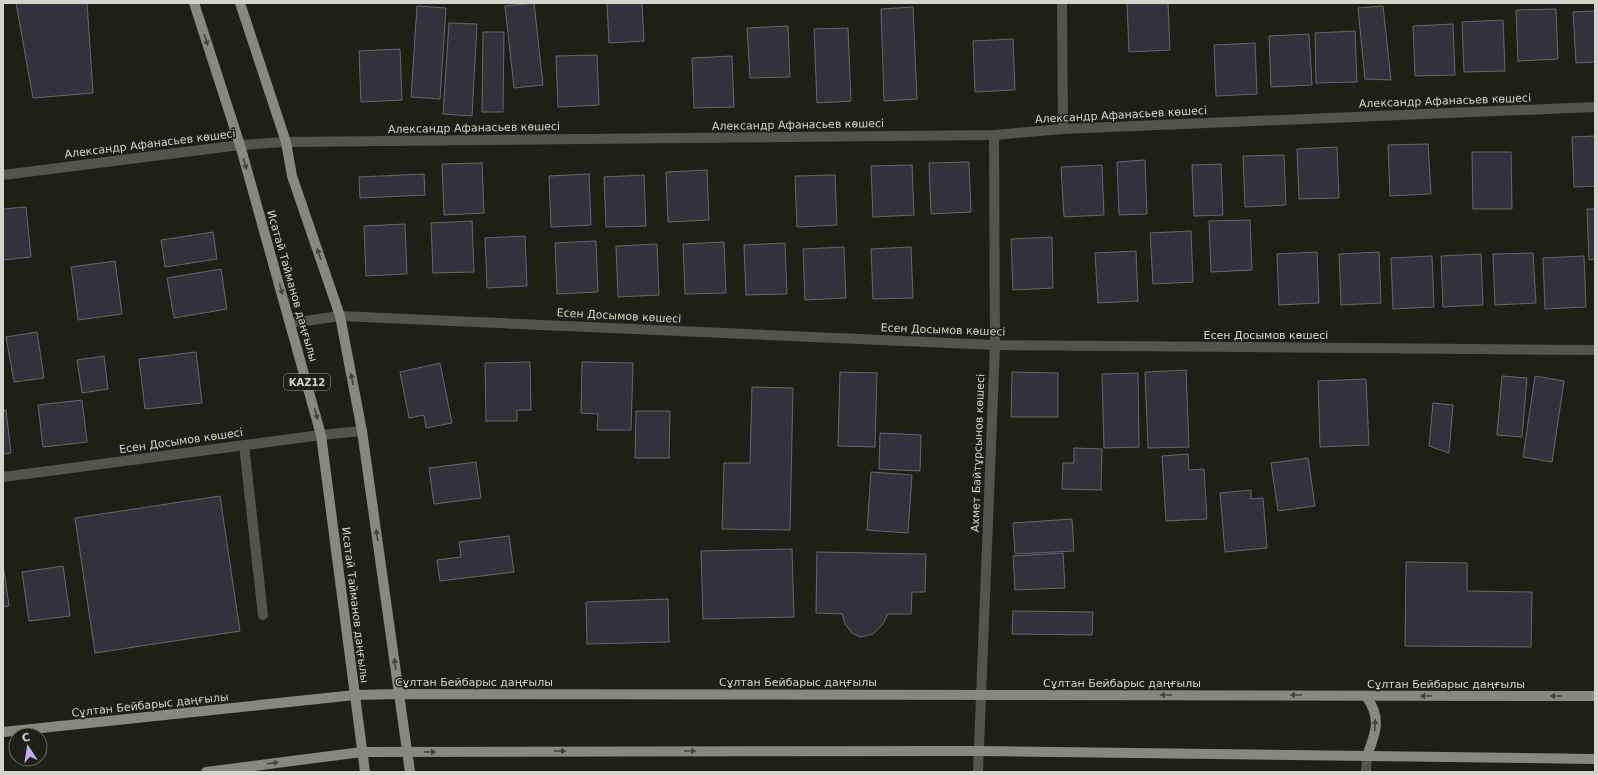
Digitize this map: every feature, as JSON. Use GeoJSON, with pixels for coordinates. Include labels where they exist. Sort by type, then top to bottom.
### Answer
{"type":"FeatureCollection","features":[{"type":"Feature","properties":{"kind":"main road","name":"Исатай Тайманов даңғылы"},"geometry":{"type":"LineString","coordinates":[[194,3],[240,145],[291,323],[321,435],[365,772]]}},
{"type":"Feature","properties":{"kind":"main road"},"geometry":{"type":"LineString","coordinates":[[240,3],[286,142],[292,176],[340,316],[362,431],[410,772]]}},
{"type":"Feature","properties":{"kind":"main road","name":"Сұлтан Бейбарыс даңғылы"},"geometry":{"type":"LineString","coordinates":[[3,732],[355,695],[399,694],[1595,696]]}},
{"type":"Feature","properties":{"kind":"main road"},"geometry":{"type":"LineString","coordinates":[[1366,696],[1374,706],[1376,723],[1374,736],[1367,756]]}},
{"type":"Feature","properties":{"kind":"main road"},"geometry":{"type":"LineString","coordinates":[[206,772],[362,752],[979,751],[1595,759]]}},
{"type":"Feature","properties":{"kind":"street"},"geometry":{"type":"LineString","coordinates":[[1062,3],[1063,128]]}},
{"type":"Feature","properties":{"kind":"street","name":"Александр Афанасьев көшесі"},"geometry":{"type":"LineString","coordinates":[[3,175],[240,145],[286,142],[994,135],[1063,128],[1595,107]]}},
{"type":"Feature","properties":{"kind":"street","name":"Ахмет Байтұрсынов көшесі"},"geometry":{"type":"LineString","coordinates":[[978,772],[995,345],[994,135]]}},
{"type":"Feature","properties":{"kind":"street","name":"Есен Досымов көшесі"},"geometry":{"type":"LineString","coordinates":[[291,323],[340,316],[995,345],[1595,350]]}},
{"type":"Feature","properties":{"kind":"street","name":"Есен Досымов көшесі"},"geometry":{"type":"LineString","coordinates":[[3,477],[321,435],[362,431]]}},
{"type":"Feature","properties":{"kind":"street"},"geometry":{"type":"LineString","coordinates":[[244,445],[263,615]]}},
{"type":"Feature","properties":{"kind":"street"},"geometry":{"type":"LineString","coordinates":[[1366,772],[1367,756]]}},
{"type":"Feature","properties":{"kind":"building"},"geometry":{"type":"Polygon","coordinates":[[[16,3],[87,3],[93,93],[33,98],[16,3]]]}},
{"type":"Feature","properties":{"kind":"building"},"geometry":{"type":"Polygon","coordinates":[[[534,3],[543,85],[514,88],[505,6],[534,3]]]}},
{"type":"Feature","properties":{"kind":"building"},"geometry":{"type":"Polygon","coordinates":[[[607,3],[642,3],[644,41],[609,43],[607,3]]]}},
{"type":"Feature","properties":{"kind":"building"},"geometry":{"type":"Polygon","coordinates":[[[1127,3],[1168,3],[1170,50],[1129,52],[1127,3]]]}},
{"type":"Feature","properties":{"kind":"building"},"geometry":{"type":"Polygon","coordinates":[[[417,6],[446,8],[440,99],[411,97],[417,6]]]}},
{"type":"Feature","properties":{"kind":"building"},"geometry":{"type":"Polygon","coordinates":[[[1383,6],[1391,80],[1365,79],[1358,8],[1383,6]]]}},
{"type":"Feature","properties":{"kind":"building"},"geometry":{"type":"Polygon","coordinates":[[[913,7],[917,99],[884,101],[881,9],[913,7]]]}},
{"type":"Feature","properties":{"kind":"building"},"geometry":{"type":"Polygon","coordinates":[[[1556,9],[1558,59],[1518,61],[1516,10],[1556,9]]]}},
{"type":"Feature","properties":{"kind":"building"},"geometry":{"type":"Polygon","coordinates":[[[1595,11],[1595,62],[1576,63],[1573,12],[1595,11]]]}},
{"type":"Feature","properties":{"kind":"building"},"geometry":{"type":"Polygon","coordinates":[[[1503,20],[1505,71],[1464,72],[1462,22],[1503,20]]]}},
{"type":"Feature","properties":{"kind":"building"},"geometry":{"type":"Polygon","coordinates":[[[449,23],[477,24],[472,116],[443,114],[449,23]]]}},
{"type":"Feature","properties":{"kind":"building"},"geometry":{"type":"Polygon","coordinates":[[[1453,24],[1455,75],[1415,76],[1413,26],[1453,24]]]}},
{"type":"Feature","properties":{"kind":"building"},"geometry":{"type":"Polygon","coordinates":[[[788,26],[790,77],[750,78],[747,28],[788,26]]]}},
{"type":"Feature","properties":{"kind":"building"},"geometry":{"type":"Polygon","coordinates":[[[848,28],[851,101],[817,103],[814,29],[848,28]]]}},
{"type":"Feature","properties":{"kind":"building"},"geometry":{"type":"Polygon","coordinates":[[[1355,31],[1357,82],[1316,83],[1315,33],[1355,31]]]}},
{"type":"Feature","properties":{"kind":"building"},"geometry":{"type":"Polygon","coordinates":[[[483,32],[504,32],[503,112],[482,112],[483,32]]]}},
{"type":"Feature","properties":{"kind":"building"},"geometry":{"type":"Polygon","coordinates":[[[1309,34],[1312,85],[1271,87],[1269,36],[1309,34]]]}},
{"type":"Feature","properties":{"kind":"building"},"geometry":{"type":"Polygon","coordinates":[[[1013,39],[1015,90],[975,92],[973,41],[1013,39]]]}},
{"type":"Feature","properties":{"kind":"building"},"geometry":{"type":"Polygon","coordinates":[[[1255,43],[1257,94],[1216,96],[1214,45],[1255,43]]]}},
{"type":"Feature","properties":{"kind":"building"},"geometry":{"type":"Polygon","coordinates":[[[400,49],[402,100],[361,102],[359,51],[400,49]]]}},
{"type":"Feature","properties":{"kind":"building"},"geometry":{"type":"Polygon","coordinates":[[[597,55],[599,105],[558,107],[556,56],[597,55]]]}},
{"type":"Feature","properties":{"kind":"building"},"geometry":{"type":"Polygon","coordinates":[[[732,56],[734,107],[694,108],[692,58],[732,56]]]}},
{"type":"Feature","properties":{"kind":"building"},"geometry":{"type":"Polygon","coordinates":[[[1595,136],[1595,186],[1574,187],[1572,137],[1595,136]]]}},
{"type":"Feature","properties":{"kind":"building"},"geometry":{"type":"Polygon","coordinates":[[[1428,144],[1431,194],[1390,196],[1388,145],[1428,144]]]}},
{"type":"Feature","properties":{"kind":"building"},"geometry":{"type":"Polygon","coordinates":[[[1337,147],[1339,198],[1299,199],[1297,149],[1337,147]]]}},
{"type":"Feature","properties":{"kind":"building"},"geometry":{"type":"Polygon","coordinates":[[[1472,152],[1511,152],[1512,209],[1473,209],[1472,152]]]}},
{"type":"Feature","properties":{"kind":"building"},"geometry":{"type":"Polygon","coordinates":[[[1284,155],[1286,205],[1245,207],[1243,156],[1284,155]]]}},
{"type":"Feature","properties":{"kind":"building"},"geometry":{"type":"Polygon","coordinates":[[[1145,160],[1147,214],[1119,215],[1117,162],[1145,160]]]}},
{"type":"Feature","properties":{"kind":"building"},"geometry":{"type":"Polygon","coordinates":[[[969,162],[971,212],[931,214],[929,163],[969,162]]]}},
{"type":"Feature","properties":{"kind":"building"},"geometry":{"type":"Polygon","coordinates":[[[482,163],[484,213],[444,215],[442,164],[482,163]]]}},
{"type":"Feature","properties":{"kind":"building"},"geometry":{"type":"Polygon","coordinates":[[[1221,164],[1223,215],[1194,216],[1192,165],[1221,164]]]}},
{"type":"Feature","properties":{"kind":"building"},"geometry":{"type":"Polygon","coordinates":[[[912,165],[914,215],[873,217],[871,166],[912,165]]]}},
{"type":"Feature","properties":{"kind":"building"},"geometry":{"type":"Polygon","coordinates":[[[1102,165],[1104,215],[1064,217],[1061,167],[1102,165]]]}},
{"type":"Feature","properties":{"kind":"building"},"geometry":{"type":"Polygon","coordinates":[[[707,170],[709,220],[668,222],[666,172],[707,170]]]}},
{"type":"Feature","properties":{"kind":"building"},"geometry":{"type":"Polygon","coordinates":[[[424,174],[425,195],[360,198],[359,177],[424,174]]]}},
{"type":"Feature","properties":{"kind":"building"},"geometry":{"type":"Polygon","coordinates":[[[589,174],[591,225],[551,227],[549,176],[589,174]]]}},
{"type":"Feature","properties":{"kind":"building"},"geometry":{"type":"Polygon","coordinates":[[[644,175],[646,226],[606,227],[604,177],[644,175]]]}},
{"type":"Feature","properties":{"kind":"building"},"geometry":{"type":"Polygon","coordinates":[[[835,175],[837,225],[797,227],[795,176],[835,175]]]}},
{"type":"Feature","properties":{"kind":"building"},"geometry":{"type":"Polygon","coordinates":[[[26,207],[31,257],[3,260],[3,209],[26,207]]]}},
{"type":"Feature","properties":{"kind":"building"},"geometry":{"type":"Polygon","coordinates":[[[1587,209],[1595,209],[1595,259],[1589,260],[1587,209]]]}},
{"type":"Feature","properties":{"kind":"building"},"geometry":{"type":"Polygon","coordinates":[[[1250,220],[1252,270],[1211,272],[1209,221],[1250,220]]]}},
{"type":"Feature","properties":{"kind":"building"},"geometry":{"type":"Polygon","coordinates":[[[472,221],[474,272],[433,273],[431,223],[472,221]]]}},
{"type":"Feature","properties":{"kind":"building"},"geometry":{"type":"Polygon","coordinates":[[[405,224],[407,274],[366,276],[364,226],[405,224]]]}},
{"type":"Feature","properties":{"kind":"building"},"geometry":{"type":"Polygon","coordinates":[[[1191,231],[1193,282],[1153,284],[1150,233],[1191,231]]]}},
{"type":"Feature","properties":{"kind":"building"},"geometry":{"type":"Polygon","coordinates":[[[213,232],[217,259],[165,267],[161,240],[213,232]]]}},
{"type":"Feature","properties":{"kind":"building"},"geometry":{"type":"Polygon","coordinates":[[[525,236],[527,286],[487,288],[485,238],[525,236]]]}},
{"type":"Feature","properties":{"kind":"building"},"geometry":{"type":"Polygon","coordinates":[[[1052,237],[1053,288],[1013,290],[1011,239],[1052,237]]]}},
{"type":"Feature","properties":{"kind":"building"},"geometry":{"type":"Polygon","coordinates":[[[596,241],[598,292],[557,294],[555,243],[596,241]]]}},
{"type":"Feature","properties":{"kind":"building"},"geometry":{"type":"Polygon","coordinates":[[[724,242],[726,293],[685,294],[683,244],[724,242]]]}},
{"type":"Feature","properties":{"kind":"building"},"geometry":{"type":"Polygon","coordinates":[[[785,243],[787,294],[746,295],[744,245],[785,243]]]}},
{"type":"Feature","properties":{"kind":"building"},"geometry":{"type":"Polygon","coordinates":[[[657,244],[659,295],[618,297],[616,246],[657,244]]]}},
{"type":"Feature","properties":{"kind":"building"},"geometry":{"type":"Polygon","coordinates":[[[844,247],[846,298],[805,300],[803,249],[844,247]]]}},
{"type":"Feature","properties":{"kind":"building"},"geometry":{"type":"Polygon","coordinates":[[[911,247],[913,298],[873,299],[871,249],[911,247]]]}},
{"type":"Feature","properties":{"kind":"building"},"geometry":{"type":"Polygon","coordinates":[[[1136,251],[1138,301],[1098,303],[1095,253],[1136,251]]]}},
{"type":"Feature","properties":{"kind":"building"},"geometry":{"type":"Polygon","coordinates":[[[1317,252],[1319,303],[1279,305],[1277,254],[1317,252]]]}},
{"type":"Feature","properties":{"kind":"building"},"geometry":{"type":"Polygon","coordinates":[[[1379,252],[1381,303],[1341,305],[1339,254],[1379,252]]]}},
{"type":"Feature","properties":{"kind":"building"},"geometry":{"type":"Polygon","coordinates":[[[1533,253],[1536,303],[1495,305],[1493,254],[1533,253]]]}},
{"type":"Feature","properties":{"kind":"building"},"geometry":{"type":"Polygon","coordinates":[[[1481,254],[1483,305],[1443,307],[1441,256],[1481,254]]]}},
{"type":"Feature","properties":{"kind":"building"},"geometry":{"type":"Polygon","coordinates":[[[1432,256],[1434,307],[1393,309],[1391,258],[1432,256]]]}},
{"type":"Feature","properties":{"kind":"building"},"geometry":{"type":"Polygon","coordinates":[[[1584,256],[1586,307],[1545,309],[1543,258],[1584,256]]]}},
{"type":"Feature","properties":{"kind":"building"},"geometry":{"type":"Polygon","coordinates":[[[115,261],[122,314],[78,320],[71,267],[115,261]]]}},
{"type":"Feature","properties":{"kind":"building"},"geometry":{"type":"Polygon","coordinates":[[[221,269],[227,309],[174,318],[167,278],[221,269]]]}},
{"type":"Feature","properties":{"kind":"building"},"geometry":{"type":"Polygon","coordinates":[[[37,332],[44,378],[14,382],[6,337],[37,332]]]}},
{"type":"Feature","properties":{"kind":"building"},"geometry":{"type":"Polygon","coordinates":[[[196,352],[202,403],[145,409],[139,359],[196,352]]]}},
{"type":"Feature","properties":{"kind":"building"},"geometry":{"type":"Polygon","coordinates":[[[104,356],[108,389],[82,393],[77,360],[104,356]]]}},
{"type":"Feature","properties":{"kind":"building"},"geometry":{"type":"Polygon","coordinates":[[[530,362],[531,410],[517,410],[517,421],[486,421],[485,363],[530,362]]]}},
{"type":"Feature","properties":{"kind":"building"},"geometry":{"type":"Polygon","coordinates":[[[582,362],[633,363],[631,430],[597,430],[598,414],[581,413],[582,362]]]}},
{"type":"Feature","properties":{"kind":"building"},"geometry":{"type":"Polygon","coordinates":[[[440,363],[452,423],[426,428],[424,415],[409,418],[400,372],[440,363]]]}},
{"type":"Feature","properties":{"kind":"building"},"geometry":{"type":"Polygon","coordinates":[[[1186,370],[1189,447],[1148,448],[1145,372],[1186,370]]]}},
{"type":"Feature","properties":{"kind":"building"},"geometry":{"type":"Polygon","coordinates":[[[840,372],[877,373],[875,447],[838,446],[840,372]]]}},
{"type":"Feature","properties":{"kind":"building"},"geometry":{"type":"Polygon","coordinates":[[[1012,372],[1058,373],[1058,417],[1011,417],[1012,372]]]}},
{"type":"Feature","properties":{"kind":"building"},"geometry":{"type":"Polygon","coordinates":[[[1138,373],[1139,447],[1104,448],[1102,374],[1138,373]]]}},
{"type":"Feature","properties":{"kind":"building"},"geometry":{"type":"Polygon","coordinates":[[[1502,376],[1527,378],[1522,437],[1497,435],[1502,376]]]}},
{"type":"Feature","properties":{"kind":"building"},"geometry":{"type":"Polygon","coordinates":[[[1535,376],[1564,381],[1552,462],[1523,457],[1535,376]]]}},
{"type":"Feature","properties":{"kind":"building"},"geometry":{"type":"Polygon","coordinates":[[[1366,379],[1369,445],[1320,447],[1318,381],[1366,379]]]}},
{"type":"Feature","properties":{"kind":"building"},"geometry":{"type":"Polygon","coordinates":[[[752,387],[793,388],[790,530],[722,529],[724,463],[750,463],[752,387]]]}},
{"type":"Feature","properties":{"kind":"building"},"geometry":{"type":"Polygon","coordinates":[[[82,400],[87,442],[43,447],[38,405],[82,400]]]}},
{"type":"Feature","properties":{"kind":"building"},"geometry":{"type":"Polygon","coordinates":[[[1433,403],[1453,405],[1449,453],[1429,446],[1433,403]]]}},
{"type":"Feature","properties":{"kind":"building"},"geometry":{"type":"Polygon","coordinates":[[[6,410],[11,453],[3,454],[3,411],[6,410]]]}},
{"type":"Feature","properties":{"kind":"building"},"geometry":{"type":"Polygon","coordinates":[[[636,411],[670,411],[669,458],[635,458],[636,411]]]}},
{"type":"Feature","properties":{"kind":"building"},"geometry":{"type":"Polygon","coordinates":[[[880,433],[921,435],[920,471],[879,469],[880,433]]]}},
{"type":"Feature","properties":{"kind":"building"},"geometry":{"type":"Polygon","coordinates":[[[1074,448],[1102,449],[1101,490],[1062,489],[1063,463],[1074,463],[1074,448]]]}},
{"type":"Feature","properties":{"kind":"building"},"geometry":{"type":"Polygon","coordinates":[[[1188,454],[1189,470],[1204,469],[1207,519],[1166,521],[1162,456],[1188,454]]]}},
{"type":"Feature","properties":{"kind":"building"},"geometry":{"type":"Polygon","coordinates":[[[1308,458],[1315,506],[1278,511],[1271,463],[1308,458]]]}},
{"type":"Feature","properties":{"kind":"building"},"geometry":{"type":"Polygon","coordinates":[[[476,462],[481,498],[434,504],[429,468],[476,462]]]}},
{"type":"Feature","properties":{"kind":"building"},"geometry":{"type":"Polygon","coordinates":[[[871,472],[912,475],[908,533],[867,530],[871,472]]]}},
{"type":"Feature","properties":{"kind":"building"},"geometry":{"type":"Polygon","coordinates":[[[1251,490],[1251,499],[1263,498],[1267,548],[1225,552],[1220,493],[1251,490]]]}},
{"type":"Feature","properties":{"kind":"building"},"geometry":{"type":"Polygon","coordinates":[[[220,496],[240,631],[95,653],[75,518],[220,496]]]}},
{"type":"Feature","properties":{"kind":"building"},"geometry":{"type":"Polygon","coordinates":[[[1072,519],[1074,551],[1015,554],[1013,523],[1072,519]]]}},
{"type":"Feature","properties":{"kind":"building"},"geometry":{"type":"Polygon","coordinates":[[[509,536],[514,572],[440,581],[437,560],[461,557],[459,542],[509,536]]]}},
{"type":"Feature","properties":{"kind":"building"},"geometry":{"type":"Polygon","coordinates":[[[792,549],[794,617],[703,619],[701,551],[792,549]]]}},
{"type":"Feature","properties":{"kind":"building"},"geometry":{"type":"Polygon","coordinates":[[[817,552],[926,554],[925,592],[912,592],[911,614],[888,614],[882,625],[873,634],[860,637],[852,633],[845,624],[842,614],[816,613],[817,552]]]}},
{"type":"Feature","properties":{"kind":"building"},"geometry":{"type":"Polygon","coordinates":[[[1063,553],[1065,588],[1015,590],[1013,556],[1063,553]]]}},
{"type":"Feature","properties":{"kind":"building"},"geometry":{"type":"Polygon","coordinates":[[[1406,562],[1467,563],[1467,591],[1532,592],[1531,647],[1405,646],[1406,562]]]}},
{"type":"Feature","properties":{"kind":"building"},"geometry":{"type":"Polygon","coordinates":[[[3,564],[9,606],[3,607],[3,564]]]}},
{"type":"Feature","properties":{"kind":"building"},"geometry":{"type":"Polygon","coordinates":[[[63,566],[70,616],[29,621],[22,572],[63,566]]]}},
{"type":"Feature","properties":{"kind":"building"},"geometry":{"type":"Polygon","coordinates":[[[668,599],[669,642],[587,644],[586,602],[668,599]]]}},
{"type":"Feature","properties":{"kind":"building"},"geometry":{"type":"Polygon","coordinates":[[[1013,611],[1093,612],[1092,635],[1012,634],[1013,611]]]}}]}
